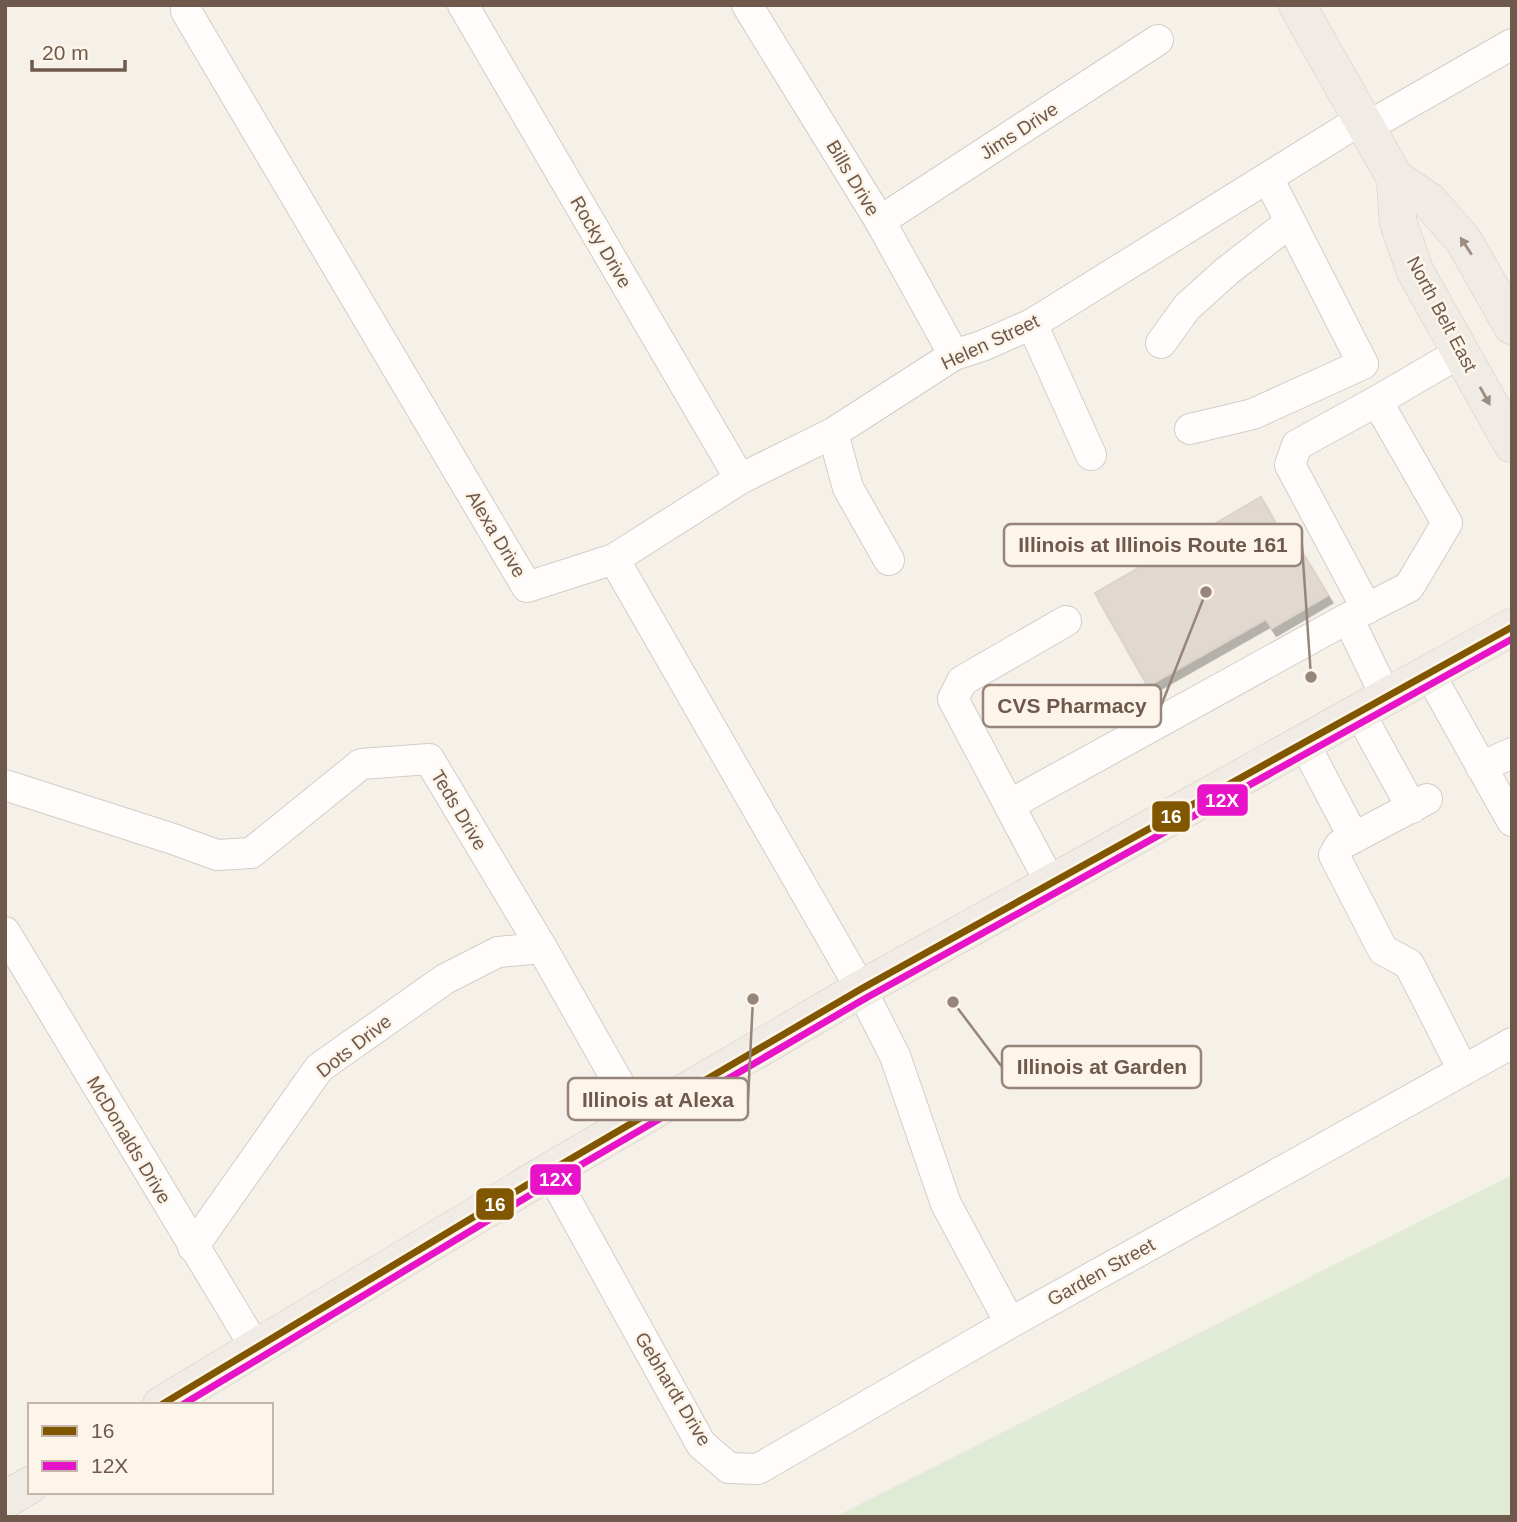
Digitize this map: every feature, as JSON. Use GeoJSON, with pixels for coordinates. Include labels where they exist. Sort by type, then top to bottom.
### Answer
{"type":"FeatureCollection","features":[{"type":"Feature","properties":{"kind":"main road","name":"North Belt East"},"geometry":{"type":"LineString","coordinates":[[1297,5],[1395,178],[1398,222],[1415,271],[1512,444]]}},
{"type":"Feature","properties":{"kind":"main road","name":"North Belt East"},"geometry":{"type":"LineString","coordinates":[[1395,178],[1429,201],[1464,241],[1506,303]]}},
{"type":"Feature","properties":{"kind":"main road"},"geometry":{"type":"LineString","coordinates":[[164,1403],[550,1171],[861,989],[1512,627]]}},
{"type":"Feature","properties":{"kind":"main road"},"geometry":{"type":"LineString","coordinates":[[5,1500],[28,1486]]}},
{"type":"Feature","properties":{"kind":"street","name":"Rocky Drive"},"geometry":{"type":"LineString","coordinates":[[463,5],[740,480]]}},
{"type":"Feature","properties":{"kind":"street","name":"Bills Drive"},"geometry":{"type":"LineString","coordinates":[[757,9],[954,355]]}},
{"type":"Feature","properties":{"kind":"street","name":"Alexa Drive"},"geometry":{"type":"LineString","coordinates":[[186,12],[527,587],[614,559]]}},
{"type":"Feature","properties":{"kind":"street","name":"Jims Drive"},"geometry":{"type":"LineString","coordinates":[[880,221],[1158,40]]}},
{"type":"Feature","properties":{"kind":"street","name":"Helen Street"},"geometry":{"type":"LineString","coordinates":[[614,559],[740,480],[833,433],[954,355],[1032,324],[1268,178],[1512,44]]}},
{"type":"Feature","properties":{"kind":"street"},"geometry":{"type":"LineString","coordinates":[[1190,429],[1253,414],[1363,364],[1268,178]]}},
{"type":"Feature","properties":{"kind":"street"},"geometry":{"type":"LineString","coordinates":[[1161,343],[1187,307],[1227,271],[1289,223]]}},
{"type":"Feature","properties":{"kind":"street"},"geometry":{"type":"LineString","coordinates":[[1032,324],[1091,455]]}},
{"type":"Feature","properties":{"kind":"street"},"geometry":{"type":"LineString","coordinates":[[1461,352],[1297,445],[1290,465],[1358,614],[1373,704],[1419,803],[1340,845],[1334,855],[1383,950],[1409,964],[1463,1070]]}},
{"type":"Feature","properties":{"kind":"street"},"geometry":{"type":"LineString","coordinates":[[1009,806],[1409,587],[1447,523],[1377,401]]}},
{"type":"Feature","properties":{"kind":"street"},"geometry":{"type":"LineString","coordinates":[[833,433],[848,488],[889,560]]}},
{"type":"Feature","properties":{"kind":"street"},"geometry":{"type":"LineString","coordinates":[[614,559],[861,989],[895,1056],[946,1203],[1010,1322]]}},
{"type":"Feature","properties":{"kind":"street"},"geometry":{"type":"LineString","coordinates":[[1051,884],[953,699],[962,681],[1066,621]]}},
{"type":"Feature","properties":{"kind":"street"},"geometry":{"type":"LineString","coordinates":[[1429,673],[1512,821]]}},
{"type":"Feature","properties":{"kind":"street"},"geometry":{"type":"LineString","coordinates":[[1304,743],[1354,838]]}},
{"type":"Feature","properties":{"kind":"street"},"geometry":{"type":"LineString","coordinates":[[1481,767],[1512,753]]}},
{"type":"Feature","properties":{"kind":"street","name":"Teds Drive"},"geometry":{"type":"LineString","coordinates":[[5,785],[217,855],[251,853],[361,764],[429,759],[542,948],[639,1119]]}},
{"type":"Feature","properties":{"kind":"street","name":"McDonalds Drive"},"geometry":{"type":"LineString","coordinates":[[5,932],[255,1347]]}},
{"type":"Feature","properties":{"kind":"street","name":"Dots Drive"},"geometry":{"type":"LineString","coordinates":[[193,1247],[319,1068],[445,979],[498,951],[542,948]]}},
{"type":"Feature","properties":{"kind":"street","name":"Garden Street"},"geometry":{"type":"LineString","coordinates":[[1010,1322],[1512,1043]]}},
{"type":"Feature","properties":{"kind":"street","name":"Gebhardt Drive"},"geometry":{"type":"LineString","coordinates":[[550,1171],[701,1444],[729,1468],[758,1469],[1010,1322]]}},
{"type":"Feature","properties":{"kind":"green space"},"geometry":{"type":"Polygon","coordinates":[[[1512,1175],[1512,1517],[835,1517],[1512,1175]]]}},
{"type":"Feature","properties":{"kind":"building"},"geometry":{"type":"Polygon","coordinates":[[[1261,497],[1284,539],[1292,535],[1328,595],[1272,628],[1266,619],[1148,686],[1095,593],[1261,497]]]}},
{"type":"Feature","properties":{"kind":"transit line","name":"16"},"geometry":{"type":"LineString","coordinates":[[164,1403],[550,1171],[861,989],[1512,627]]}},
{"type":"Feature","properties":{"kind":"transit line","name":"12X"},"geometry":{"type":"LineString","coordinates":[[185,1403],[555,1180],[866,998],[1512,639]]}},
{"type":"Feature","properties":{"kind":"place","name":"CVS Pharmacy"},"geometry":{"type":"Point","coordinates":[1206,592]}},
{"type":"Feature","properties":{"kind":"place","name":"Illinois at Illinois Route 161"},"geometry":{"type":"Point","coordinates":[1311,677]}},
{"type":"Feature","properties":{"kind":"place","name":"Illinois at Alexa"},"geometry":{"type":"Point","coordinates":[753,999]}},
{"type":"Feature","properties":{"kind":"place","name":"Illinois at Garden"},"geometry":{"type":"Point","coordinates":[953,1002]}}]}
